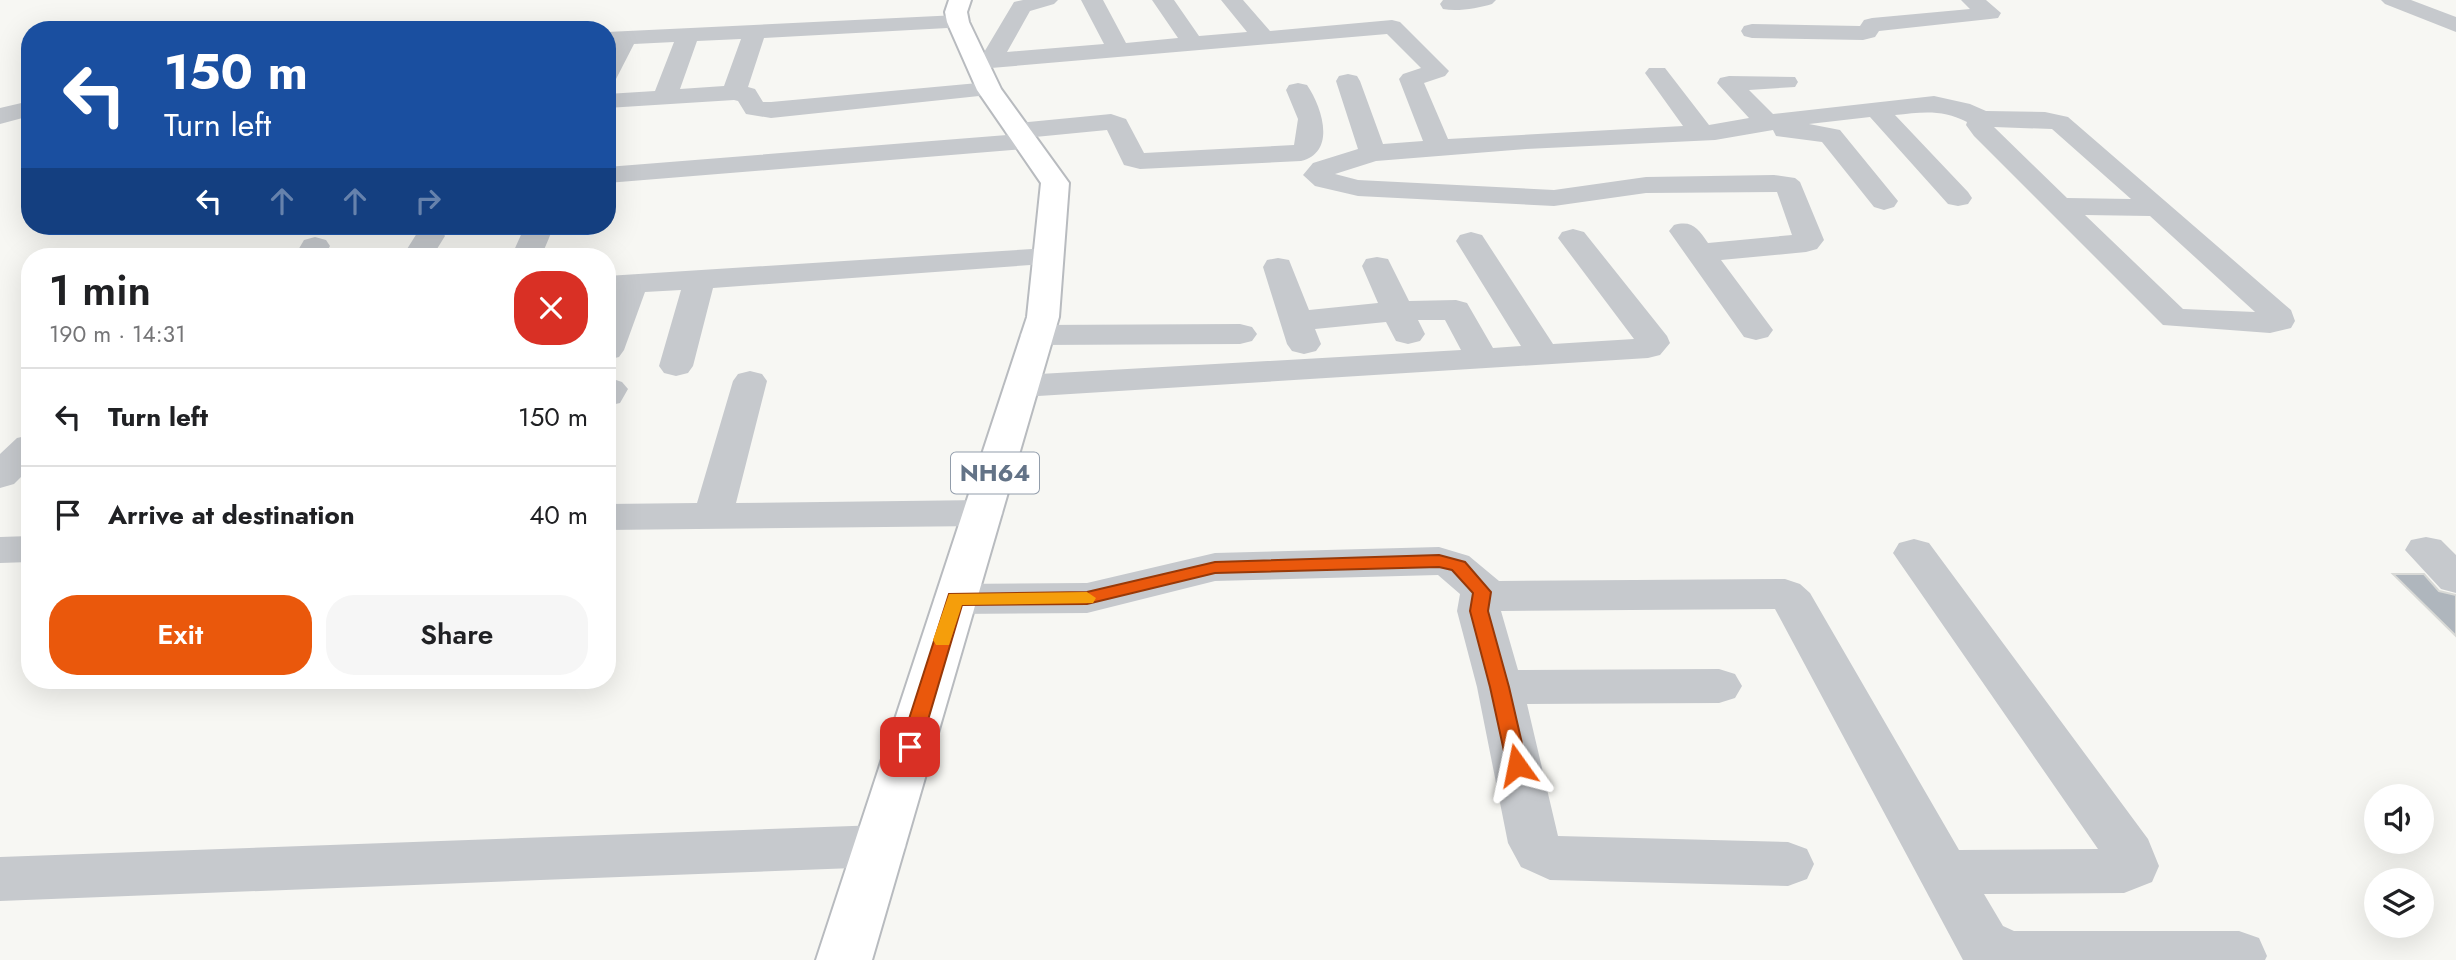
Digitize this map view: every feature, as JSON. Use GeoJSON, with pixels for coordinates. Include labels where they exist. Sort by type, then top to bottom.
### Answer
{"type":"FeatureCollection","features":[{"type":"Feature","properties":{"kind":"highway","name":"NH64"},"geometry":{"type":"LineString","coordinates":[[844,960],[1043,317],[1055,183],[1022,136],[985,70],[959,11]]}},
{"type":"Feature","properties":{"kind":"street"},"geometry":{"type":"LineString","coordinates":[[985,70],[1022,7],[1047,0]]}},
{"type":"Feature","properties":{"kind":"street"},"geometry":{"type":"LineString","coordinates":[[1092,0],[1125,56]]}},
{"type":"Feature","properties":{"kind":"street"},"geometry":{"type":"LineString","coordinates":[[1163,0],[1213,67]]}},
{"type":"Feature","properties":{"kind":"street"},"geometry":{"type":"LineString","coordinates":[[1232,0],[1286,60]]}},
{"type":"Feature","properties":{"kind":"street"},"geometry":{"type":"LineString","coordinates":[[1451,4],[1485,0]]}},
{"type":"Feature","properties":{"kind":"street"},"geometry":{"type":"LineString","coordinates":[[1888,0],[1931,10]]}},
{"type":"Feature","properties":{"kind":"street"},"geometry":{"type":"LineString","coordinates":[[2392,0],[2456,25]]}},
{"type":"Feature","properties":{"kind":"street"},"geometry":{"type":"LineString","coordinates":[[1752,32],[1863,33],[1867,32],[1871,25],[1931,10],[1967,8]]}},
{"type":"Feature","properties":{"kind":"street"},"geometry":{"type":"LineString","coordinates":[[719,32],[727,11]]}},
{"type":"Feature","properties":{"kind":"street"},"geometry":{"type":"LineString","coordinates":[[617,38],[755,30],[959,11]]}},
{"type":"Feature","properties":{"kind":"street"},"geometry":{"type":"LineString","coordinates":[[616,101],[734,93],[746,94],[755,109],[771,110],[985,70],[1125,56],[1195,44],[1396,28],[1437,71],[1412,79],[1438,147]]}},
{"type":"Feature","properties":{"kind":"street"},"geometry":{"type":"LineString","coordinates":[[734,93],[755,30]]}},
{"type":"Feature","properties":{"kind":"street"},"geometry":{"type":"LineString","coordinates":[[1338,32],[1353,50]]}},
{"type":"Feature","properties":{"kind":"street"},"geometry":{"type":"LineString","coordinates":[[664,98],[689,34]]}},
{"type":"Feature","properties":{"kind":"street"},"geometry":{"type":"LineString","coordinates":[[1657,73],[1702,133]]}},
{"type":"Feature","properties":{"kind":"street"},"geometry":{"type":"LineString","coordinates":[[1348,81],[1373,153]]}},
{"type":"Feature","properties":{"kind":"street"},"geometry":{"type":"LineString","coordinates":[[1767,123],[1729,83],[1786,82]]}},
{"type":"Feature","properties":{"kind":"street"},"geometry":{"type":"LineString","coordinates":[[616,174],[1022,136],[1111,122],[1117,124],[1134,159],[1140,161],[1301,153],[1306,151],[1312,123],[1298,90]]}},
{"type":"Feature","properties":{"kind":"street"},"geometry":{"type":"LineString","coordinates":[[1730,131],[1767,123],[1876,109],[1947,104],[1981,119],[2059,122],[2279,317],[2279,321],[2270,323],[2175,318],[1983,131],[1979,125],[1981,119]]}},
{"type":"Feature","properties":{"kind":"street"},"geometry":{"type":"LineString","coordinates":[[1876,109],[1958,198]]}},
{"type":"Feature","properties":{"kind":"street"},"geometry":{"type":"LineString","coordinates":[[0,116],[21,110]]}},
{"type":"Feature","properties":{"kind":"street"},"geometry":{"type":"LineString","coordinates":[[1756,330],[1693,242],[1806,243],[1809,240],[1790,188],[1785,184],[1646,185],[1571,197],[1545,198],[1358,187],[1325,180],[1317,175],[1323,169],[1373,153],[1438,147],[1730,131],[1822,133],[1831,136],[1884,201]]}},
{"type":"Feature","properties":{"kind":"street"},"geometry":{"type":"LineString","coordinates":[[1847,157],[1918,157]]}},
{"type":"Feature","properties":{"kind":"street"},"geometry":{"type":"LineString","coordinates":[[2059,206],[2158,208]]}},
{"type":"Feature","properties":{"kind":"street"},"geometry":{"type":"LineString","coordinates":[[1022,386],[1648,348],[1653,343],[1573,238]]}},
{"type":"Feature","properties":{"kind":"street"},"geometry":{"type":"LineString","coordinates":[[1472,241],[1542,353]]}},
{"type":"Feature","properties":{"kind":"street"},"geometry":{"type":"LineString","coordinates":[[616,304],[620,284],[1048,257]]}},
{"type":"Feature","properties":{"kind":"street"},"geometry":{"type":"LineString","coordinates":[[1377,265],[1421,362]]}},
{"type":"Feature","properties":{"kind":"street"},"geometry":{"type":"LineString","coordinates":[[1278,267],[1313,370]]}},
{"type":"Feature","properties":{"kind":"street"},"geometry":{"type":"LineString","coordinates":[[676,366],[699,279]]}},
{"type":"Feature","properties":{"kind":"street"},"geometry":{"type":"LineString","coordinates":[[1296,321],[1456,310],[1482,358]]}},
{"type":"Feature","properties":{"kind":"street"},"geometry":{"type":"LineString","coordinates":[[1037,335],[1240,334]]}},
{"type":"Feature","properties":{"kind":"street"},"geometry":{"type":"LineString","coordinates":[[713,515],[750,381]]}},
{"type":"Feature","properties":{"kind":"street"},"geometry":{"type":"LineString","coordinates":[[0,477],[21,455]]}},
{"type":"Feature","properties":{"kind":"street"},"geometry":{"type":"LineString","coordinates":[[616,517],[983,513]]}},
{"type":"Feature","properties":{"kind":"street"},"geometry":{"type":"LineString","coordinates":[[0,550],[21,550]]}},
{"type":"Feature","properties":{"kind":"street"},"geometry":{"type":"LineString","coordinates":[[2426,550],[2456,579]]}},
{"type":"Feature","properties":{"kind":"street"},"geometry":{"type":"LineString","coordinates":[[1914,553],[2130,854],[2133,866],[2124,871],[1945,872]]}},
{"type":"Feature","properties":{"kind":"street"},"geometry":{"type":"LineString","coordinates":[[955,599],[1087,598],[1215,567],[1439,561],[1458,566],[1482,592],[1491,596],[1785,594],[1795,603],[1983,943],[1993,953],[2014,956],[2239,956]]}},
{"type":"Feature","properties":{"kind":"street"},"geometry":{"type":"LineString","coordinates":[[1482,592],[1479,611],[1500,687],[1534,843],[1539,852],[1550,858],[1788,864]]}},
{"type":"Feature","properties":{"kind":"street"},"geometry":{"type":"LineString","coordinates":[[1500,687],[1719,686]]}},
{"type":"Feature","properties":{"kind":"street"},"geometry":{"type":"LineString","coordinates":[[0,879],[880,846]]}},
{"type":"Feature","properties":{"kind":"building"},"geometry":{"type":"Polygon","coordinates":[[[2393,574],[2424,574],[2439,591],[2456,595],[2456,636],[2393,574]]]}},
{"type":"Feature","properties":{"kind":"slow traffic"},"geometry":{"type":"LineString","coordinates":[[942,640],[955,599],[1087,598]]}},
{"type":"Feature","properties":{"kind":"route"},"geometry":{"type":"LineString","coordinates":[[910,747],[955,599],[1087,598],[1215,567],[1439,561],[1458,566],[1482,592],[1479,611],[1500,687],[1517,765]]}}]}
